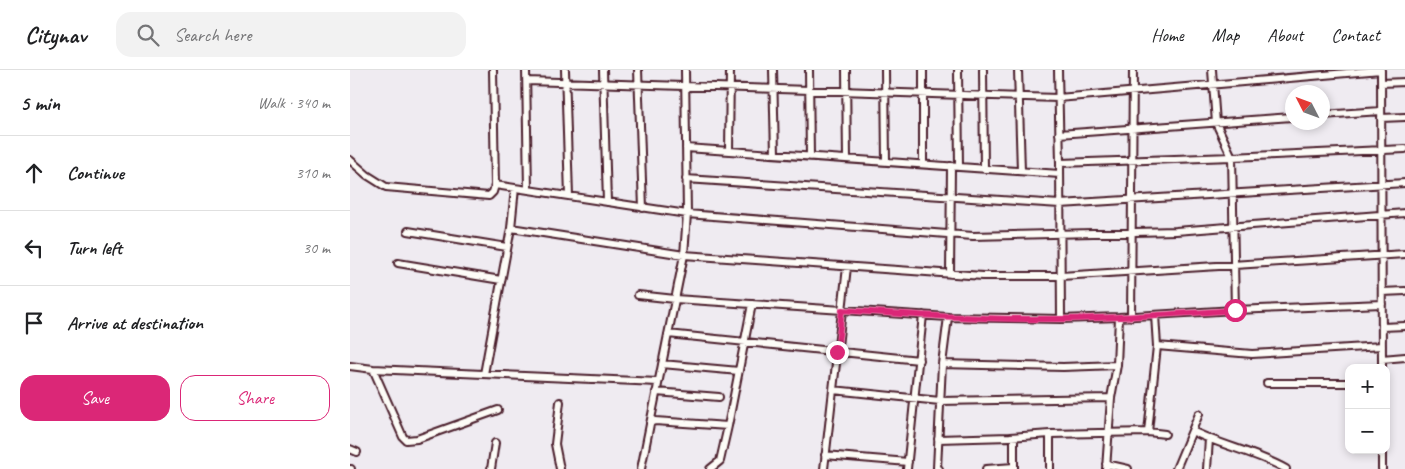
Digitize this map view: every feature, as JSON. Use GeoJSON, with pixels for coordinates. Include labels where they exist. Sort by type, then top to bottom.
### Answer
{"type":"FeatureCollection","features":[{"type":"Feature","properties":{"kind":"street"},"geometry":{"type":"LineString","coordinates":[[350,160],[367,175],[386,187],[489,196],[494,192],[495,185],[493,70]]}},
{"type":"Feature","properties":{"kind":"street"},"geometry":{"type":"LineString","coordinates":[[526,70],[528,190]]}},
{"type":"Feature","properties":{"kind":"street"},"geometry":{"type":"LineString","coordinates":[[565,70],[569,196]]}},
{"type":"Feature","properties":{"kind":"street"},"geometry":{"type":"LineString","coordinates":[[603,70],[607,202]]}},
{"type":"Feature","properties":{"kind":"street"},"geometry":{"type":"LineString","coordinates":[[638,70],[643,208]]}},
{"type":"Feature","properties":{"kind":"street"},"geometry":{"type":"LineString","coordinates":[[641,469],[684,255],[686,148],[684,70]]}},
{"type":"Feature","properties":{"kind":"street"},"geometry":{"type":"LineString","coordinates":[[729,151],[730,70]]}},
{"type":"Feature","properties":{"kind":"street"},"geometry":{"type":"LineString","coordinates":[[773,70],[775,154]]}},
{"type":"Feature","properties":{"kind":"street"},"geometry":{"type":"LineString","coordinates":[[808,70],[810,157]]}},
{"type":"Feature","properties":{"kind":"street"},"geometry":{"type":"LineString","coordinates":[[846,70],[847,159]]}},
{"type":"Feature","properties":{"kind":"street"},"geometry":{"type":"LineString","coordinates":[[885,70],[886,162]]}},
{"type":"Feature","properties":{"kind":"street"},"geometry":{"type":"LineString","coordinates":[[922,70],[923,164]]}},
{"type":"Feature","properties":{"kind":"street"},"geometry":{"type":"LineString","coordinates":[[950,274],[951,198],[955,167],[958,70]]}},
{"type":"Feature","properties":{"kind":"street"},"geometry":{"type":"LineString","coordinates":[[983,70],[984,168]]}},
{"type":"Feature","properties":{"kind":"street"},"geometry":{"type":"LineString","coordinates":[[1018,70],[1021,171]]}},
{"type":"Feature","properties":{"kind":"street"},"geometry":{"type":"LineString","coordinates":[[1058,70],[1061,319]]}},
{"type":"Feature","properties":{"kind":"street"},"geometry":{"type":"LineString","coordinates":[[1131,316],[1133,70]]}},
{"type":"Feature","properties":{"kind":"street"},"geometry":{"type":"LineString","coordinates":[[1212,70],[1216,123],[1232,158],[1235,310]]}},
{"type":"Feature","properties":{"kind":"street"},"geometry":{"type":"LineString","coordinates":[[527,81],[1058,98],[1381,70],[1382,364]]}},
{"type":"Feature","properties":{"kind":"street"},"geometry":{"type":"LineString","coordinates":[[1381,83],[1405,82]]}},
{"type":"Feature","properties":{"kind":"street"},"geometry":{"type":"LineString","coordinates":[[1330,114],[1381,111]]}},
{"type":"Feature","properties":{"kind":"street"},"geometry":{"type":"LineString","coordinates":[[1381,118],[1405,117]]}},
{"type":"Feature","properties":{"kind":"street"},"geometry":{"type":"LineString","coordinates":[[1059,134],[1285,118]]}},
{"type":"Feature","properties":{"kind":"street"},"geometry":{"type":"LineString","coordinates":[[686,148],[1060,174]]}},
{"type":"Feature","properties":{"kind":"street"},"geometry":{"type":"LineString","coordinates":[[1060,163],[1232,158],[1405,149]]}},
{"type":"Feature","properties":{"kind":"street"},"geometry":{"type":"LineString","coordinates":[[686,179],[1060,204],[1405,183]]}},
{"type":"Feature","properties":{"kind":"street"},"geometry":{"type":"LineString","coordinates":[[495,185],[686,214],[973,236],[1176,230],[1405,213]]}},
{"type":"Feature","properties":{"kind":"street"},"geometry":{"type":"LineString","coordinates":[[484,374],[507,247],[515,188]]}},
{"type":"Feature","properties":{"kind":"street"},"geometry":{"type":"LineString","coordinates":[[510,228],[684,255],[982,276],[1061,276],[1405,254]]}},
{"type":"Feature","properties":{"kind":"street"},"geometry":{"type":"LineString","coordinates":[[408,231],[507,247]]}},
{"type":"Feature","properties":{"kind":"street"},"geometry":{"type":"LineString","coordinates":[[398,263],[501,280]]}},
{"type":"Feature","properties":{"kind":"street"},"geometry":{"type":"LineString","coordinates":[[824,469],[847,267]]}},
{"type":"Feature","properties":{"kind":"street"},"geometry":{"type":"LineString","coordinates":[[1382,292],[1405,291]]}},
{"type":"Feature","properties":{"kind":"street"},"geometry":{"type":"LineString","coordinates":[[638,295],[948,317],[1061,319],[1119,318],[1235,310],[1382,304]]}},
{"type":"Feature","properties":{"kind":"street"},"geometry":{"type":"LineString","coordinates":[[718,469],[752,304]]}},
{"type":"Feature","properties":{"kind":"street"},"geometry":{"type":"LineString","coordinates":[[825,455],[908,465],[923,315]]}},
{"type":"Feature","properties":{"kind":"street"},"geometry":{"type":"LineString","coordinates":[[1148,432],[1156,346],[1155,315]]}},
{"type":"Feature","properties":{"kind":"street"},"geometry":{"type":"LineString","coordinates":[[939,469],[937,468],[937,459],[942,364],[948,317]]}},
{"type":"Feature","properties":{"kind":"street"},"geometry":{"type":"LineString","coordinates":[[1119,318],[1117,365],[1111,398],[1106,467],[1128,469]]}},
{"type":"Feature","properties":{"kind":"street"},"geometry":{"type":"LineString","coordinates":[[1382,328],[1405,326]]}},
{"type":"Feature","properties":{"kind":"street"},"geometry":{"type":"LineString","coordinates":[[668,334],[919,360]]}},
{"type":"Feature","properties":{"kind":"street"},"geometry":{"type":"LineString","coordinates":[[1156,346],[1252,354],[1382,346]]}},
{"type":"Feature","properties":{"kind":"street"},"geometry":{"type":"LineString","coordinates":[[1382,359],[1405,357]]}},
{"type":"Feature","properties":{"kind":"street"},"geometry":{"type":"LineString","coordinates":[[662,364],[739,371]]}},
{"type":"Feature","properties":{"kind":"street"},"geometry":{"type":"LineString","coordinates":[[942,364],[1063,367],[1117,365]]}},
{"type":"Feature","properties":{"kind":"street"},"geometry":{"type":"LineString","coordinates":[[350,366],[374,369],[658,382]]}},
{"type":"Feature","properties":{"kind":"street"},"geometry":{"type":"LineString","coordinates":[[374,369],[403,437],[406,440],[418,440],[498,410]]}},
{"type":"Feature","properties":{"kind":"street"},"geometry":{"type":"LineString","coordinates":[[1268,383],[1345,383]]}},
{"type":"Feature","properties":{"kind":"street"},"geometry":{"type":"LineString","coordinates":[[833,390],[940,400],[1111,398]]}},
{"type":"Feature","properties":{"kind":"street"},"geometry":{"type":"LineString","coordinates":[[656,392],[719,397]]}},
{"type":"Feature","properties":{"kind":"street"},"geometry":{"type":"LineString","coordinates":[[560,402],[555,444],[560,469]]}},
{"type":"Feature","properties":{"kind":"street"},"geometry":{"type":"LineString","coordinates":[[1176,469],[1199,414]]}},
{"type":"Feature","properties":{"kind":"street"},"geometry":{"type":"LineString","coordinates":[[650,423],[728,426]]}},
{"type":"Feature","properties":{"kind":"street"},"geometry":{"type":"LineString","coordinates":[[1192,431],[1209,439],[1244,450],[1284,468]]}},
{"type":"Feature","properties":{"kind":"street"},"geometry":{"type":"LineString","coordinates":[[938,438],[1148,432],[1165,434]]}},
{"type":"Feature","properties":{"kind":"street"},"geometry":{"type":"LineString","coordinates":[[1050,434],[1050,469]]}},
{"type":"Feature","properties":{"kind":"street"},"geometry":{"type":"LineString","coordinates":[[986,469],[1014,468],[1014,437]]}},
{"type":"Feature","properties":{"kind":"street"},"geometry":{"type":"LineString","coordinates":[[1207,469],[1209,439]]}},
{"type":"Feature","properties":{"kind":"street"},"geometry":{"type":"LineString","coordinates":[[491,469],[495,443]]}},
{"type":"Feature","properties":{"kind":"street"},"geometry":{"type":"LineString","coordinates":[[1382,454],[1382,469]]}},
{"type":"Feature","properties":{"kind":"street"},"geometry":{"type":"LineString","coordinates":[[932,469],[937,459]]}},
{"type":"Feature","properties":{"kind":"street"},"geometry":{"type":"LineString","coordinates":[[710,469],[720,461]]}},
{"type":"Feature","properties":{"kind":"route"},"geometry":{"type":"LineString","coordinates":[[837,352],[842,310],[948,317],[1061,319],[1119,318],[1235,310]]}}]}
